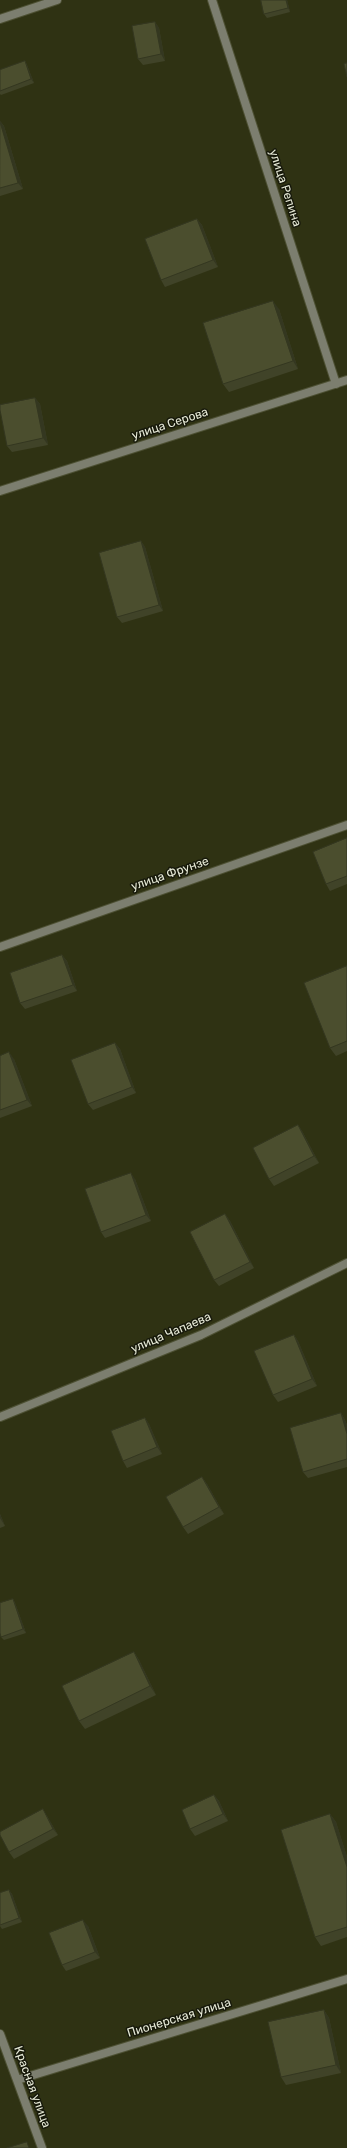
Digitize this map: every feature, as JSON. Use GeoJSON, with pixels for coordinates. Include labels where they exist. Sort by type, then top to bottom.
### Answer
{"type":"FeatureCollection","features":[{"type":"Feature","properties":{"kind":"street"},"geometry":{"type":"LineString","coordinates":[[0,19],[57,0]]}},
{"type":"Feature","properties":{"kind":"street","name":"улица Репина"},"geometry":{"type":"LineString","coordinates":[[212,0],[336,384]]}},
{"type":"Feature","properties":{"kind":"street","name":"улица Серова"},"geometry":{"type":"LineString","coordinates":[[0,492],[347,380]]}},
{"type":"Feature","properties":{"kind":"street","name":"улица Фрунзе"},"geometry":{"type":"LineString","coordinates":[[0,946],[347,825]]}},
{"type":"Feature","properties":{"kind":"street","name":"улица Чапаева"},"geometry":{"type":"LineString","coordinates":[[0,1417],[201,1335],[347,1263]]}},
{"type":"Feature","properties":{"kind":"street","name":"Пионерская улица"},"geometry":{"type":"LineString","coordinates":[[17,2080],[347,1979]]}},
{"type":"Feature","properties":{"kind":"street","name":"Красная улица"},"geometry":{"type":"LineString","coordinates":[[0,2034],[42,2148]]}},
{"type":"Feature","properties":{"kind":"building"},"geometry":{"type":"Polygon","coordinates":[[[261,0],[286,0],[288,8],[264,14],[261,0]]]}},
{"type":"Feature","properties":{"kind":"building"},"geometry":{"type":"Polygon","coordinates":[[[155,22],[161,54],[138,59],[132,26],[155,22]]]}},
{"type":"Feature","properties":{"kind":"building"},"geometry":{"type":"Polygon","coordinates":[[[25,61],[31,79],[0,91],[0,70],[25,61]]]}},
{"type":"Feature","properties":{"kind":"building"},"geometry":{"type":"Polygon","coordinates":[[[347,63],[347,77],[344,64],[347,63]]]}},
{"type":"Feature","properties":{"kind":"building"},"geometry":{"type":"Polygon","coordinates":[[[0,122],[18,183],[0,188],[0,122]]]}},
{"type":"Feature","properties":{"kind":"building"},"geometry":{"type":"Polygon","coordinates":[[[197,219],[213,260],[161,280],[145,239],[197,219]]]}},
{"type":"Feature","properties":{"kind":"building"},"geometry":{"type":"Polygon","coordinates":[[[273,301],[293,361],[223,384],[203,323],[273,301]]]}},
{"type":"Feature","properties":{"kind":"building"},"geometry":{"type":"Polygon","coordinates":[[[35,398],[43,438],[7,446],[0,405],[35,398]]]}},
{"type":"Feature","properties":{"kind":"building"},"geometry":{"type":"Polygon","coordinates":[[[141,541],[159,605],[117,617],[99,553],[141,541]]]}},
{"type":"Feature","properties":{"kind":"building"},"geometry":{"type":"Polygon","coordinates":[[[347,838],[347,876],[326,884],[313,852],[347,838]]]}},
{"type":"Feature","properties":{"kind":"building"},"geometry":{"type":"Polygon","coordinates":[[[62,955],[73,985],[20,1003],[10,973],[62,955]]]}},
{"type":"Feature","properties":{"kind":"building"},"geometry":{"type":"Polygon","coordinates":[[[347,966],[347,1041],[330,1048],[304,983],[347,966]]]}},
{"type":"Feature","properties":{"kind":"building"},"geometry":{"type":"Polygon","coordinates":[[[115,1043],[132,1087],[88,1104],[71,1060],[115,1043]]]}},
{"type":"Feature","properties":{"kind":"building"},"geometry":{"type":"Polygon","coordinates":[[[9,1052],[27,1100],[0,1110],[0,1056],[9,1052]]]}},
{"type":"Feature","properties":{"kind":"building"},"geometry":{"type":"Polygon","coordinates":[[[298,1125],[314,1156],[269,1179],[253,1148],[298,1125]]]}},
{"type":"Feature","properties":{"kind":"building"},"geometry":{"type":"Polygon","coordinates":[[[131,1173],[146,1215],[101,1232],[85,1189],[131,1173]]]}},
{"type":"Feature","properties":{"kind":"building"},"geometry":{"type":"Polygon","coordinates":[[[225,1214],[250,1262],[214,1280],[190,1232],[225,1214]]]}},
{"type":"Feature","properties":{"kind":"building"},"geometry":{"type":"Polygon","coordinates":[[[294,1335],[312,1379],[273,1395],[254,1351],[294,1335]]]}},
{"type":"Feature","properties":{"kind":"building"},"geometry":{"type":"Polygon","coordinates":[[[341,1413],[347,1434],[347,1459],[303,1472],[290,1428],[341,1413]]]}},
{"type":"Feature","properties":{"kind":"building"},"geometry":{"type":"Polygon","coordinates":[[[145,1418],[157,1447],[123,1461],[111,1431],[145,1418]]]}},
{"type":"Feature","properties":{"kind":"building"},"geometry":{"type":"Polygon","coordinates":[[[202,1477],[219,1507],[183,1527],[166,1497],[202,1477]]]}},
{"type":"Feature","properties":{"kind":"building"},"geometry":{"type":"Polygon","coordinates":[[[13,1599],[23,1629],[1,1637],[0,1603],[13,1599]]]}},
{"type":"Feature","properties":{"kind":"building"},"geometry":{"type":"Polygon","coordinates":[[[134,1652],[150,1686],[79,1721],[62,1686],[134,1652]]]}},
{"type":"Feature","properties":{"kind":"building"},"geometry":{"type":"Polygon","coordinates":[[[214,1795],[223,1814],[190,1829],[182,1810],[214,1795]]]}},
{"type":"Feature","properties":{"kind":"building"},"geometry":{"type":"Polygon","coordinates":[[[43,1809],[53,1829],[9,1852],[0,1835],[0,1832],[43,1809]]]}},
{"type":"Feature","properties":{"kind":"building"},"geometry":{"type":"Polygon","coordinates":[[[330,1814],[347,1867],[347,1927],[315,1937],[281,1830],[330,1814]]]}},
{"type":"Feature","properties":{"kind":"building"},"geometry":{"type":"Polygon","coordinates":[[[9,1890],[19,1918],[0,1925],[0,1893],[9,1890]]]}},
{"type":"Feature","properties":{"kind":"building"},"geometry":{"type":"Polygon","coordinates":[[[83,1920],[95,1952],[62,1965],[49,1933],[83,1920]]]}},
{"type":"Feature","properties":{"kind":"building"},"geometry":{"type":"Polygon","coordinates":[[[324,2010],[336,2065],[281,2077],[268,2022],[324,2010]]]}},
{"type":"Feature","properties":{"kind":"building"},"geometry":{"type":"Polygon","coordinates":[[[27,2142],[29,2148],[7,2148],[27,2142]]]}}]}
